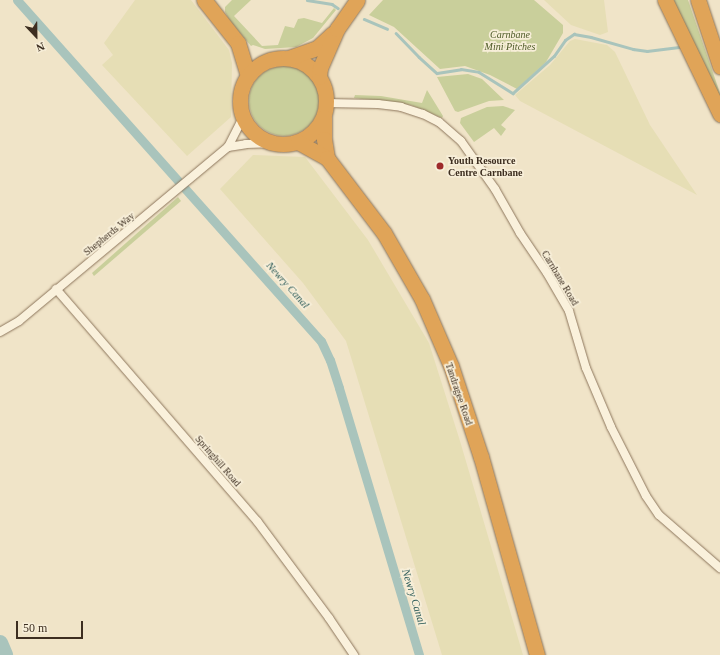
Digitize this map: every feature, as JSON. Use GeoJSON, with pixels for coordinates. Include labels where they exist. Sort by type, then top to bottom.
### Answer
{"type":"FeatureCollection","features":[{"type":"Feature","properties":{"kind":"highway"},"geometry":{"type":"LineString","coordinates":[[204,0],[238,43],[266,61]]}},
{"type":"Feature","properties":{"kind":"highway"},"geometry":{"type":"LineString","coordinates":[[319,77],[320,68],[337,29],[357,0]]}},
{"type":"Feature","properties":{"kind":"highway"},"geometry":{"type":"LineString","coordinates":[[665,0],[720,114]]}},
{"type":"Feature","properties":{"kind":"highway"},"geometry":{"type":"LineString","coordinates":[[698,0],[720,66]]}},
{"type":"Feature","properties":{"kind":"highway"},"geometry":{"type":"LineString","coordinates":[[288,58],[317,48],[337,29]]}},
{"type":"Feature","properties":{"kind":"highway"},"geometry":{"type":"LineString","coordinates":[[238,43],[248,75]]}},
{"type":"Feature","properties":{"kind":"highway"},"geometry":{"type":"LineString","coordinates":[[277,58],[288,58],[300,61],[319,77],[325,90],[325,109],[318,127],[309,136],[298,142],[284,145],[270,143],[258,137],[249,129],[243,118],[240,95],[243,84],[248,75],[256,67],[266,61],[277,58]]}},
{"type":"Feature","properties":{"kind":"highway","name":"Tandragee Road"},"geometry":{"type":"LineString","coordinates":[[325,109],[324,139],[327,158]]}},
{"type":"Feature","properties":{"kind":"highway","name":"Tandragee Road"},"geometry":{"type":"LineString","coordinates":[[298,142],[327,158],[384,233],[400,258],[431,317],[451,366],[481,458],[537,655]]}},
{"type":"Feature","properties":{"kind":"street","name":"Carnbane Road"},"geometry":{"type":"LineString","coordinates":[[325,109],[378,104],[401,107],[423,114],[438,122],[461,141],[495,189],[520,233],[547,273],[569,311],[586,368],[611,427],[646,496],[659,515],[720,568]]}},
{"type":"Feature","properties":{"kind":"street","name":"Shepherds Way"},"geometry":{"type":"LineString","coordinates":[[0,332],[19,320],[228,147],[243,118]]}},
{"type":"Feature","properties":{"kind":"street"},"geometry":{"type":"LineString","coordinates":[[228,147],[246,144],[270,143]]}},
{"type":"Feature","properties":{"kind":"street","name":"Springhill Road"},"geometry":{"type":"LineString","coordinates":[[56,289],[257,521],[332,622],[354,655]]}},
{"type":"Feature","properties":{"kind":"shaded area"},"geometry":{"type":"Polygon","coordinates":[[[135,0],[191,0],[229,50],[232,63],[231,117],[187,156],[102,65],[113,55],[104,43],[135,0]]]}},
{"type":"Feature","properties":{"kind":"shaded area"},"geometry":{"type":"Polygon","coordinates":[[[544,0],[604,0],[608,32],[600,35],[571,25],[544,0]]]}},
{"type":"Feature","properties":{"kind":"shaded area"},"geometry":{"type":"Polygon","coordinates":[[[575,39],[607,45],[615,52],[650,125],[697,195],[520,101],[515,95],[550,65],[570,41],[575,39]]]}},
{"type":"Feature","properties":{"kind":"shaded area"},"geometry":{"type":"Polygon","coordinates":[[[253,155],[305,157],[368,240],[429,343],[460,441],[523,655],[442,655],[346,341],[303,283],[220,189],[253,155]]]}},
{"type":"Feature","properties":{"kind":"green space"},"geometry":{"type":"Polygon","coordinates":[[[232,0],[251,0],[234,16],[262,46],[278,45],[285,26],[294,28],[298,19],[304,18],[322,23],[334,8],[336,10],[313,38],[296,47],[265,49],[253,45],[251,46],[230,21],[225,12],[225,7],[232,0]]]}},
{"type":"Feature","properties":{"kind":"green space","name":"Carnbane Mini Pitches"},"geometry":{"type":"Polygon","coordinates":[[[383,0],[534,0],[563,25],[563,33],[546,62],[517,89],[490,75],[465,66],[440,69],[394,27],[369,15],[383,0]]]}},
{"type":"Feature","properties":{"kind":"green space"},"geometry":{"type":"Polygon","coordinates":[[[669,0],[688,0],[720,93],[720,102],[669,0]]]}},
{"type":"Feature","properties":{"kind":"green space"},"geometry":{"type":"Polygon","coordinates":[[[284,66],[303,72],[313,82],[319,101],[313,120],[303,130],[284,136],[265,130],[255,120],[249,101],[255,82],[265,72],[284,66]]]}},
{"type":"Feature","properties":{"kind":"green space"},"geometry":{"type":"Polygon","coordinates":[[[468,74],[482,79],[504,100],[489,101],[458,112],[455,111],[437,77],[468,74]]]}},
{"type":"Feature","properties":{"kind":"green space"},"geometry":{"type":"Polygon","coordinates":[[[427,90],[443,116],[442,118],[411,105],[354,98],[355,95],[381,96],[422,103],[427,90]]]}},
{"type":"Feature","properties":{"kind":"green space"},"geometry":{"type":"Polygon","coordinates":[[[503,106],[515,110],[501,125],[506,129],[501,136],[494,128],[474,142],[460,123],[461,118],[487,107],[503,106]]]}},
{"type":"Feature","properties":{"kind":"green space"},"geometry":{"type":"Polygon","coordinates":[[[178,197],[181,201],[94,276],[92,273],[178,197]]]}},
{"type":"Feature","properties":{"kind":"waterway","name":"Newry Canal"},"geometry":{"type":"LineString","coordinates":[[17,0],[321,341],[330,360],[339,388],[419,655]]}},
{"type":"Feature","properties":{"kind":"waterway"},"geometry":{"type":"LineString","coordinates":[[307,0],[332,4],[338,8]]}},
{"type":"Feature","properties":{"kind":"waterway"},"geometry":{"type":"LineString","coordinates":[[364,19],[387,29]]}},
{"type":"Feature","properties":{"kind":"waterway"},"geometry":{"type":"LineString","coordinates":[[396,33],[437,73],[461,69],[479,72],[513,93],[554,56],[565,40],[574,34],[591,37],[633,49],[647,51],[681,47]]}},
{"type":"Feature","properties":{"kind":"waterway"},"geometry":{"type":"LineString","coordinates":[[0,643],[5,655]]}},
{"type":"Feature","properties":{"kind":"place","name":"Youth Resource Centre Carnbane"},"geometry":{"type":"Point","coordinates":[440,166]}}]}
